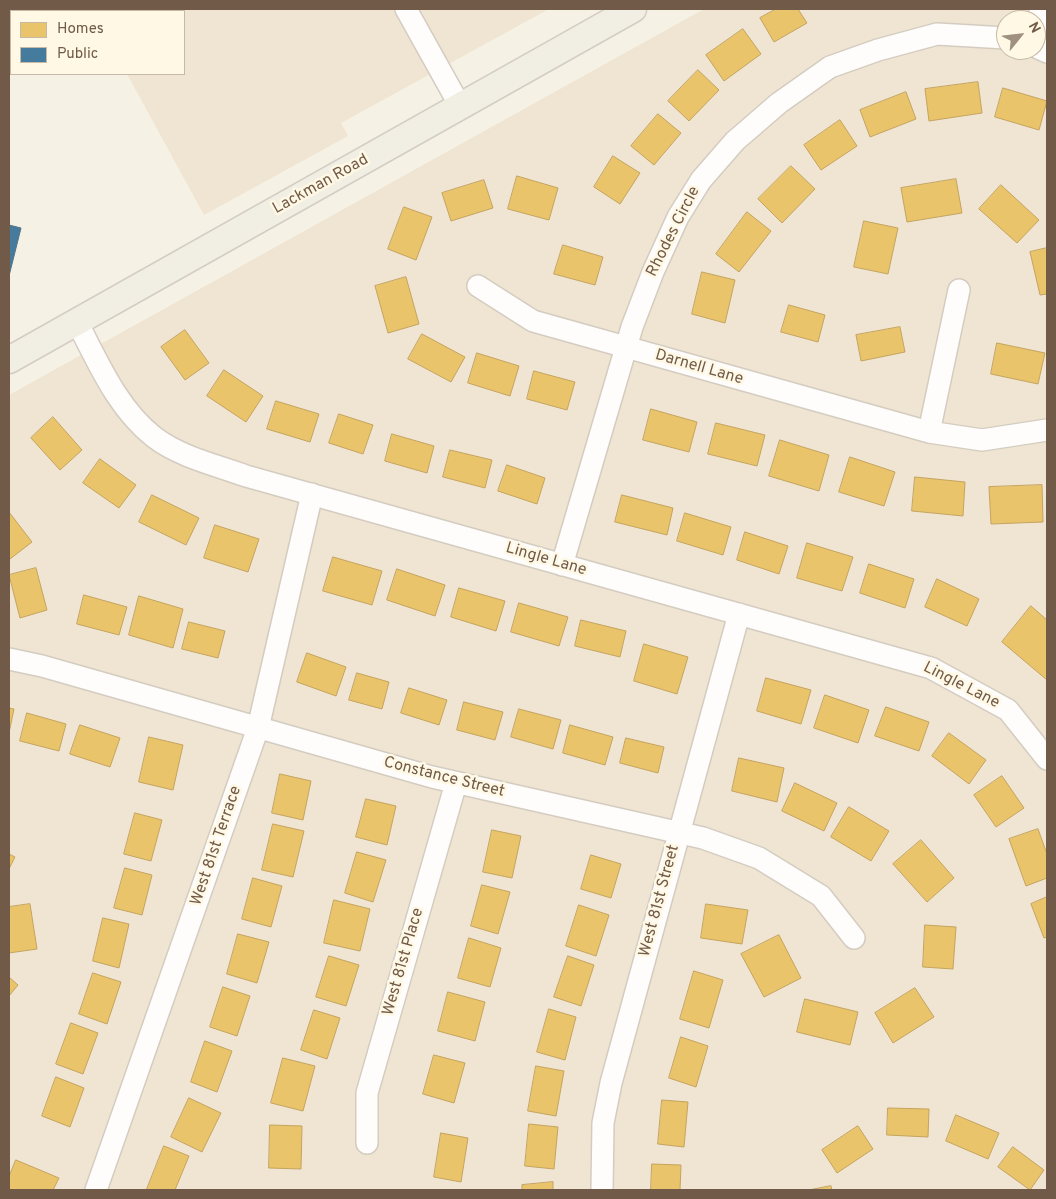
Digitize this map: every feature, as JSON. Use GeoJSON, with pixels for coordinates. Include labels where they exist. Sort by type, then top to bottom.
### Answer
{"type":"FeatureCollection","features":[{"type":"Feature","properties":{"kind":"main road","name":"Lackman Road"},"geometry":{"type":"LineString","coordinates":[[9,360],[633,9]]}},
{"type":"Feature","properties":{"kind":"street"},"geometry":{"type":"LineString","coordinates":[[406,9],[460,106]]}},
{"type":"Feature","properties":{"kind":"street","name":"Rhodes Circle"},"geometry":{"type":"LineString","coordinates":[[562,565],[625,347],[652,272],[678,217],[701,180],[735,141],[779,103],[830,67],[878,50],[937,34],[996,37]]}},
{"type":"Feature","properties":{"kind":"street","name":"Darnell Lane"},"geometry":{"type":"LineString","coordinates":[[478,286],[533,321],[929,432],[982,440],[1047,430]]}},
{"type":"Feature","properties":{"kind":"street"},"geometry":{"type":"LineString","coordinates":[[929,432],[958,290]]}},
{"type":"Feature","properties":{"kind":"street","name":"Lingle Lane"},"geometry":{"type":"LineString","coordinates":[[77,322],[120,401],[154,437],[190,456],[246,476],[931,668],[1008,710],[1047,759]]}},
{"type":"Feature","properties":{"kind":"street","name":"West 81st Terrace"},"geometry":{"type":"LineString","coordinates":[[96,1190],[258,728],[312,494]]}},
{"type":"Feature","properties":{"kind":"street","name":"West 81st Street"},"geometry":{"type":"LineString","coordinates":[[602,1190],[603,1123],[611,1083],[739,614]]}},
{"type":"Feature","properties":{"kind":"street","name":"Constance Street"},"geometry":{"type":"LineString","coordinates":[[9,659],[42,666],[456,783],[703,838],[759,858],[821,896],[854,938]]}},
{"type":"Feature","properties":{"kind":"street","name":"West 81st Place"},"geometry":{"type":"LineString","coordinates":[[367,1143],[366,1093],[456,783]]}},
{"type":"Feature","properties":{"kind":"shaded area"},"geometry":{"type":"Polygon","coordinates":[[[9,9],[549,9],[341,123],[348,136],[204,215],[128,75],[185,75],[185,10],[10,10],[9,61],[9,9]]]}},
{"type":"Feature","properties":{"kind":"shaded area"},"geometry":{"type":"Polygon","coordinates":[[[704,9],[1047,9],[1047,1190],[9,1190],[9,395],[704,9]]]}},
{"type":"Feature","properties":{"kind":"building: Homes"},"geometry":{"type":"Polygon","coordinates":[[[776,9],[798,9],[807,23],[774,42],[760,18],[776,9]]]}},
{"type":"Feature","properties":{"kind":"building: Homes"},"geometry":{"type":"Polygon","coordinates":[[[743,29],[761,54],[724,81],[706,55],[743,29]]]}},
{"type":"Feature","properties":{"kind":"building: Homes"},"geometry":{"type":"Polygon","coordinates":[[[698,70],[719,90],[689,121],[668,101],[698,70]]]}},
{"type":"Feature","properties":{"kind":"building: Homes"},"geometry":{"type":"Polygon","coordinates":[[[978,82],[982,113],[929,121],[925,89],[978,82]]]}},
{"type":"Feature","properties":{"kind":"building: Homes"},"geometry":{"type":"Polygon","coordinates":[[[1003,88],[1047,101],[1039,130],[995,117],[1003,88]]]}},
{"type":"Feature","properties":{"kind":"building: Homes"},"geometry":{"type":"Polygon","coordinates":[[[906,92],[916,119],[870,137],[860,110],[906,92]]]}},
{"type":"Feature","properties":{"kind":"building: Homes"},"geometry":{"type":"Polygon","coordinates":[[[658,114],[681,133],[654,165],[631,146],[658,114]]]}},
{"type":"Feature","properties":{"kind":"building: Homes"},"geometry":{"type":"Polygon","coordinates":[[[840,120],[857,146],[821,170],[804,145],[840,120]]]}},
{"type":"Feature","properties":{"kind":"building: Homes"},"geometry":{"type":"Polygon","coordinates":[[[613,156],[640,173],[620,204],[594,187],[613,156]]]}},
{"type":"Feature","properties":{"kind":"building: Homes"},"geometry":{"type":"Polygon","coordinates":[[[791,166],[815,189],[782,223],[758,199],[791,166]]]}},
{"type":"Feature","properties":{"kind":"building: Homes"},"geometry":{"type":"Polygon","coordinates":[[[517,176],[558,188],[549,220],[508,209],[517,176]]]}},
{"type":"Feature","properties":{"kind":"building: Homes"},"geometry":{"type":"Polygon","coordinates":[[[956,179],[962,213],[907,222],[901,188],[956,179]]]}},
{"type":"Feature","properties":{"kind":"building: Homes"},"geometry":{"type":"Polygon","coordinates":[[[484,180],[493,208],[451,221],[442,193],[484,180]]]}},
{"type":"Feature","properties":{"kind":"building: Homes"},"geometry":{"type":"Polygon","coordinates":[[[1001,185],[1039,220],[1017,243],[979,209],[1001,185]]]}},
{"type":"Feature","properties":{"kind":"building: Homes"},"geometry":{"type":"Polygon","coordinates":[[[404,207],[432,217],[416,260],[388,249],[404,207]]]}},
{"type":"Feature","properties":{"kind":"building: Homes"},"geometry":{"type":"Polygon","coordinates":[[[747,212],[771,231],[739,272],[716,254],[747,212]]]}},
{"type":"Feature","properties":{"kind":"building: Homes"},"geometry":{"type":"Polygon","coordinates":[[[864,221],[898,228],[888,274],[854,267],[864,221]]]}},
{"type":"Feature","properties":{"kind":"building: Homes"},"geometry":{"type":"Polygon","coordinates":[[[563,245],[603,257],[595,285],[554,274],[563,245]]]}},
{"type":"Feature","properties":{"kind":"building: Homes"},"geometry":{"type":"Polygon","coordinates":[[[1047,248],[1047,294],[1040,295],[1030,252],[1047,248]]]}},
{"type":"Feature","properties":{"kind":"building: Homes"},"geometry":{"type":"Polygon","coordinates":[[[702,272],[735,280],[725,323],[692,314],[702,272]]]}},
{"type":"Feature","properties":{"kind":"building: Homes"},"geometry":{"type":"Polygon","coordinates":[[[406,277],[419,324],[388,333],[375,286],[406,277]]]}},
{"type":"Feature","properties":{"kind":"building: Homes"},"geometry":{"type":"Polygon","coordinates":[[[789,305],[825,315],[818,342],[781,332],[789,305]]]}},
{"type":"Feature","properties":{"kind":"building: Homes"},"geometry":{"type":"Polygon","coordinates":[[[900,327],[905,352],[861,361],[856,335],[900,327]]]}},
{"type":"Feature","properties":{"kind":"building: Homes"},"geometry":{"type":"Polygon","coordinates":[[[185,330],[209,363],[185,380],[161,347],[185,330]]]}},
{"type":"Feature","properties":{"kind":"building: Homes"},"geometry":{"type":"Polygon","coordinates":[[[422,334],[465,357],[451,382],[408,359],[422,334]]]}},
{"type":"Feature","properties":{"kind":"building: Homes"},"geometry":{"type":"Polygon","coordinates":[[[997,343],[1045,353],[1038,384],[991,374],[997,343]]]}},
{"type":"Feature","properties":{"kind":"building: Homes"},"geometry":{"type":"Polygon","coordinates":[[[477,353],[519,366],[510,396],[468,383],[477,353]]]}},
{"type":"Feature","properties":{"kind":"building: Homes"},"geometry":{"type":"Polygon","coordinates":[[[224,370],[263,396],[246,422],[207,396],[224,370]]]}},
{"type":"Feature","properties":{"kind":"building: Homes"},"geometry":{"type":"Polygon","coordinates":[[[534,371],[575,382],[567,410],[527,399],[534,371]]]}},
{"type":"Feature","properties":{"kind":"building: Homes"},"geometry":{"type":"Polygon","coordinates":[[[276,401],[319,414],[310,442],[267,429],[276,401]]]}},
{"type":"Feature","properties":{"kind":"building: Homes"},"geometry":{"type":"Polygon","coordinates":[[[651,409],[697,422],[689,452],[643,440],[651,409]]]}},
{"type":"Feature","properties":{"kind":"building: Homes"},"geometry":{"type":"Polygon","coordinates":[[[339,414],[373,425],[363,454],[329,443],[339,414]]]}},
{"type":"Feature","properties":{"kind":"building: Homes"},"geometry":{"type":"Polygon","coordinates":[[[53,417],[82,450],[60,470],[31,438],[53,417]]]}},
{"type":"Feature","properties":{"kind":"building: Homes"},"geometry":{"type":"Polygon","coordinates":[[[716,423],[765,435],[757,466],[708,454],[716,423]]]}},
{"type":"Feature","properties":{"kind":"building: Homes"},"geometry":{"type":"Polygon","coordinates":[[[392,434],[434,446],[427,473],[385,461],[392,434]]]}},
{"type":"Feature","properties":{"kind":"building: Homes"},"geometry":{"type":"Polygon","coordinates":[[[780,440],[829,455],[819,491],[769,476],[780,440]]]}},
{"type":"Feature","properties":{"kind":"building: Homes"},"geometry":{"type":"Polygon","coordinates":[[[450,450],[492,460],[485,488],[443,477],[450,450]]]}},
{"type":"Feature","properties":{"kind":"building: Homes"},"geometry":{"type":"Polygon","coordinates":[[[850,457],[895,472],[884,506],[839,492],[850,457]]]}},
{"type":"Feature","properties":{"kind":"building: Homes"},"geometry":{"type":"Polygon","coordinates":[[[100,459],[136,485],[119,508],[83,483],[100,459]]]}},
{"type":"Feature","properties":{"kind":"building: Homes"},"geometry":{"type":"Polygon","coordinates":[[[507,465],[545,478],[537,504],[498,491],[507,465]]]}},
{"type":"Feature","properties":{"kind":"building: Homes"},"geometry":{"type":"Polygon","coordinates":[[[915,477],[965,482],[963,516],[912,511],[915,477]]]}},
{"type":"Feature","properties":{"kind":"building: Homes"},"geometry":{"type":"Polygon","coordinates":[[[1042,485],[1043,522],[991,524],[989,487],[1042,485]]]}},
{"type":"Feature","properties":{"kind":"building: Homes"},"geometry":{"type":"Polygon","coordinates":[[[152,495],[199,518],[186,545],[139,522],[152,495]]]}},
{"type":"Feature","properties":{"kind":"building: Homes"},"geometry":{"type":"Polygon","coordinates":[[[622,495],[673,508],[667,535],[615,522],[622,495]]]}},
{"type":"Feature","properties":{"kind":"building: Homes"},"geometry":{"type":"Polygon","coordinates":[[[9,512],[32,542],[10,559],[9,557],[9,512]]]}},
{"type":"Feature","properties":{"kind":"building: Homes"},"geometry":{"type":"Polygon","coordinates":[[[685,513],[731,527],[723,555],[677,541],[685,513]]]}},
{"type":"Feature","properties":{"kind":"building: Homes"},"geometry":{"type":"Polygon","coordinates":[[[215,525],[259,539],[248,572],[204,558],[215,525]]]}},
{"type":"Feature","properties":{"kind":"building: Homes"},"geometry":{"type":"Polygon","coordinates":[[[745,532],[788,546],[779,574],[737,560],[745,532]]]}},
{"type":"Feature","properties":{"kind":"building: Homes"},"geometry":{"type":"Polygon","coordinates":[[[807,543],[853,557],[842,591],[797,578],[807,543]]]}},
{"type":"Feature","properties":{"kind":"building: Homes"},"geometry":{"type":"Polygon","coordinates":[[[333,557],[382,571],[372,605],[323,591],[333,557]]]}},
{"type":"Feature","properties":{"kind":"building: Homes"},"geometry":{"type":"Polygon","coordinates":[[[869,564],[914,579],[905,608],[860,593],[869,564]]]}},
{"type":"Feature","properties":{"kind":"building: Homes"},"geometry":{"type":"Polygon","coordinates":[[[36,568],[47,610],[20,618],[9,575],[36,568]]]}},
{"type":"Feature","properties":{"kind":"building: Homes"},"geometry":{"type":"Polygon","coordinates":[[[397,569],[445,585],[435,616],[387,600],[397,569]]]}},
{"type":"Feature","properties":{"kind":"building: Homes"},"geometry":{"type":"Polygon","coordinates":[[[937,579],[979,599],[967,626],[925,607],[937,579]]]}},
{"type":"Feature","properties":{"kind":"building: Homes"},"geometry":{"type":"Polygon","coordinates":[[[459,588],[505,601],[496,631],[451,617],[459,588]]]}},
{"type":"Feature","properties":{"kind":"building: Homes"},"geometry":{"type":"Polygon","coordinates":[[[84,595],[127,607],[119,635],[77,624],[84,595]]]}},
{"type":"Feature","properties":{"kind":"building: Homes"},"geometry":{"type":"Polygon","coordinates":[[[139,596],[183,609],[173,648],[129,635],[139,596]]]}},
{"type":"Feature","properties":{"kind":"building: Homes"},"geometry":{"type":"Polygon","coordinates":[[[519,603],[568,617],[559,646],[511,632],[519,603]]]}},
{"type":"Feature","properties":{"kind":"building: Homes"},"geometry":{"type":"Polygon","coordinates":[[[1031,606],[1047,620],[1047,680],[1002,642],[1031,606]]]}},
{"type":"Feature","properties":{"kind":"building: Homes"},"geometry":{"type":"Polygon","coordinates":[[[581,620],[626,631],[620,657],[575,646],[581,620]]]}},
{"type":"Feature","properties":{"kind":"building: Homes"},"geometry":{"type":"Polygon","coordinates":[[[189,622],[225,631],[218,658],[182,649],[189,622]]]}},
{"type":"Feature","properties":{"kind":"building: Homes"},"geometry":{"type":"Polygon","coordinates":[[[644,644],[688,657],[677,694],[634,681],[644,644]]]}},
{"type":"Feature","properties":{"kind":"building: Homes"},"geometry":{"type":"Polygon","coordinates":[[[307,653],[346,667],[336,696],[297,682],[307,653]]]}},
{"type":"Feature","properties":{"kind":"building: Homes"},"geometry":{"type":"Polygon","coordinates":[[[357,673],[389,682],[382,709],[349,700],[357,673]]]}},
{"type":"Feature","properties":{"kind":"building: Homes"},"geometry":{"type":"Polygon","coordinates":[[[766,678],[811,690],[801,724],[757,711],[766,678]]]}},
{"type":"Feature","properties":{"kind":"building: Homes"},"geometry":{"type":"Polygon","coordinates":[[[409,688],[447,700],[439,725],[401,713],[409,688]]]}},
{"type":"Feature","properties":{"kind":"building: Homes"},"geometry":{"type":"Polygon","coordinates":[[[825,695],[869,710],[858,743],[814,728],[825,695]]]}},
{"type":"Feature","properties":{"kind":"building: Homes"},"geometry":{"type":"Polygon","coordinates":[[[464,702],[503,712],[495,740],[457,730],[464,702]]]}},
{"type":"Feature","properties":{"kind":"building: Homes"},"geometry":{"type":"Polygon","coordinates":[[[886,707],[929,722],[919,751],[875,736],[886,707]]]}},
{"type":"Feature","properties":{"kind":"building: Homes"},"geometry":{"type":"Polygon","coordinates":[[[9,708],[14,709],[9,733],[9,708]]]}},
{"type":"Feature","properties":{"kind":"building: Homes"},"geometry":{"type":"Polygon","coordinates":[[[519,709],[561,720],[553,749],[511,737],[519,709]]]}},
{"type":"Feature","properties":{"kind":"building: Homes"},"geometry":{"type":"Polygon","coordinates":[[[27,713],[66,724],[59,751],[20,741],[27,713]]]}},
{"type":"Feature","properties":{"kind":"building: Homes"},"geometry":{"type":"Polygon","coordinates":[[[80,725],[120,738],[110,767],[70,754],[80,725]]]}},
{"type":"Feature","properties":{"kind":"building: Homes"},"geometry":{"type":"Polygon","coordinates":[[[570,725],[613,737],[605,765],[563,753],[570,725]]]}},
{"type":"Feature","properties":{"kind":"building: Homes"},"geometry":{"type":"Polygon","coordinates":[[[949,733],[986,760],[969,784],[932,756],[949,733]]]}},
{"type":"Feature","properties":{"kind":"building: Homes"},"geometry":{"type":"Polygon","coordinates":[[[149,737],[183,745],[173,790],[139,782],[149,737]]]}},
{"type":"Feature","properties":{"kind":"building: Homes"},"geometry":{"type":"Polygon","coordinates":[[[626,738],[664,747],[658,773],[620,763],[626,738]]]}},
{"type":"Feature","properties":{"kind":"building: Homes"},"geometry":{"type":"Polygon","coordinates":[[[739,758],[784,768],[777,802],[732,791],[739,758]]]}},
{"type":"Feature","properties":{"kind":"building: Homes"},"geometry":{"type":"Polygon","coordinates":[[[280,774],[311,781],[303,820],[272,813],[280,774]]]}},
{"type":"Feature","properties":{"kind":"building: Homes"},"geometry":{"type":"Polygon","coordinates":[[[1002,776],[1024,808],[996,827],[974,795],[1002,776]]]}},
{"type":"Feature","properties":{"kind":"building: Homes"},"geometry":{"type":"Polygon","coordinates":[[[795,783],[837,803],[824,831],[782,811],[795,783]]]}},
{"type":"Feature","properties":{"kind":"building: Homes"},"geometry":{"type":"Polygon","coordinates":[[[366,799],[396,806],[387,845],[356,837],[366,799]]]}},
{"type":"Feature","properties":{"kind":"building: Homes"},"geometry":{"type":"Polygon","coordinates":[[[849,807],[889,831],[871,861],[831,837],[849,807]]]}},
{"type":"Feature","properties":{"kind":"building: Homes"},"geometry":{"type":"Polygon","coordinates":[[[135,813],[162,820],[151,861],[124,854],[135,813]]]}},
{"type":"Feature","properties":{"kind":"building: Homes"},"geometry":{"type":"Polygon","coordinates":[[[273,824],[304,831],[293,877],[262,870],[273,824]]]}},
{"type":"Feature","properties":{"kind":"building: Homes"},"geometry":{"type":"Polygon","coordinates":[[[1038,829],[1047,854],[1047,878],[1026,886],[1009,839],[1038,829]]]}},
{"type":"Feature","properties":{"kind":"building: Homes"},"geometry":{"type":"Polygon","coordinates":[[[492,830],[521,836],[512,878],[483,872],[492,830]]]}},
{"type":"Feature","properties":{"kind":"building: Homes"},"geometry":{"type":"Polygon","coordinates":[[[921,840],[954,878],[927,902],[893,864],[921,840]]]}},
{"type":"Feature","properties":{"kind":"building: Homes"},"geometry":{"type":"Polygon","coordinates":[[[357,852],[386,860],[373,902],[345,893],[357,852]]]}},
{"type":"Feature","properties":{"kind":"building: Homes"},"geometry":{"type":"Polygon","coordinates":[[[9,854],[15,857],[9,869],[9,854]]]}},
{"type":"Feature","properties":{"kind":"building: Homes"},"geometry":{"type":"Polygon","coordinates":[[[591,855],[621,864],[611,898],[581,889],[591,855]]]}},
{"type":"Feature","properties":{"kind":"building: Homes"},"geometry":{"type":"Polygon","coordinates":[[[125,868],[152,875],[142,915],[114,908],[125,868]]]}},
{"type":"Feature","properties":{"kind":"building: Homes"},"geometry":{"type":"Polygon","coordinates":[[[253,878],[282,886],[271,927],[242,919],[253,878]]]}},
{"type":"Feature","properties":{"kind":"building: Homes"},"geometry":{"type":"Polygon","coordinates":[[[482,885],[510,892],[498,934],[471,926],[482,885]]]}},
{"type":"Feature","properties":{"kind":"building: Homes"},"geometry":{"type":"Polygon","coordinates":[[[1047,897],[1047,937],[1044,938],[1031,904],[1047,897]]]}},
{"type":"Feature","properties":{"kind":"building: Homes"},"geometry":{"type":"Polygon","coordinates":[[[334,900],[370,909],[360,951],[324,943],[334,900]]]}},
{"type":"Feature","properties":{"kind":"building: Homes"},"geometry":{"type":"Polygon","coordinates":[[[30,904],[37,949],[9,953],[9,907],[30,904]]]}},
{"type":"Feature","properties":{"kind":"building: Homes"},"geometry":{"type":"Polygon","coordinates":[[[706,904],[748,910],[742,944],[701,938],[706,904]]]}},
{"type":"Feature","properties":{"kind":"building: Homes"},"geometry":{"type":"Polygon","coordinates":[[[579,905],[609,915],[596,956],[566,946],[579,905]]]}},
{"type":"Feature","properties":{"kind":"building: Homes"},"geometry":{"type":"Polygon","coordinates":[[[103,918],[129,924],[119,968],[93,961],[103,918]]]}},
{"type":"Feature","properties":{"kind":"building: Homes"},"geometry":{"type":"Polygon","coordinates":[[[925,925],[956,927],[953,969],[923,967],[925,925]]]}},
{"type":"Feature","properties":{"kind":"building: Homes"},"geometry":{"type":"Polygon","coordinates":[[[238,934],[269,942],[257,983],[227,974],[238,934]]]}},
{"type":"Feature","properties":{"kind":"building: Homes"},"geometry":{"type":"Polygon","coordinates":[[[779,935],[801,978],[764,997],[741,954],[779,935]]]}},
{"type":"Feature","properties":{"kind":"building: Homes"},"geometry":{"type":"Polygon","coordinates":[[[469,938],[501,948],[490,987],[458,978],[469,938]]]}},
{"type":"Feature","properties":{"kind":"building: Homes"},"geometry":{"type":"Polygon","coordinates":[[[329,956],[359,965],[346,1006],[316,997],[329,956]]]}},
{"type":"Feature","properties":{"kind":"building: Homes"},"geometry":{"type":"Polygon","coordinates":[[[568,956],[594,965],[581,1006],[554,997],[568,956]]]}},
{"type":"Feature","properties":{"kind":"building: Homes"},"geometry":{"type":"Polygon","coordinates":[[[694,971],[723,980],[709,1028],[680,1019],[694,971]]]}},
{"type":"Feature","properties":{"kind":"building: Homes"},"geometry":{"type":"Polygon","coordinates":[[[93,973],[121,982],[107,1024],[79,1014],[93,973]]]}},
{"type":"Feature","properties":{"kind":"building: Homes"},"geometry":{"type":"Polygon","coordinates":[[[9,977],[18,985],[9,996],[9,977]]]}},
{"type":"Feature","properties":{"kind":"building: Homes"},"geometry":{"type":"Polygon","coordinates":[[[223,987],[250,996],[237,1036],[210,1027],[223,987]]]}},
{"type":"Feature","properties":{"kind":"building: Homes"},"geometry":{"type":"Polygon","coordinates":[[[915,988],[934,1017],[893,1043],[875,1013],[915,988]]]}},
{"type":"Feature","properties":{"kind":"building: Homes"},"geometry":{"type":"Polygon","coordinates":[[[448,992],[485,1002],[475,1041],[438,1031],[448,992]]]}},
{"type":"Feature","properties":{"kind":"building: Homes"},"geometry":{"type":"Polygon","coordinates":[[[805,999],[858,1012],[850,1045],[797,1032],[805,999]]]}},
{"type":"Feature","properties":{"kind":"building: Homes"},"geometry":{"type":"Polygon","coordinates":[[[549,1009],[576,1017],[565,1060],[537,1052],[549,1009]]]}},
{"type":"Feature","properties":{"kind":"building: Homes"},"geometry":{"type":"Polygon","coordinates":[[[314,1010],[340,1018],[327,1059],[301,1050],[314,1010]]]}},
{"type":"Feature","properties":{"kind":"building: Homes"},"geometry":{"type":"Polygon","coordinates":[[[71,1023],[98,1033],[83,1074],[56,1064],[71,1023]]]}},
{"type":"Feature","properties":{"kind":"building: Homes"},"geometry":{"type":"Polygon","coordinates":[[[681,1037],[708,1046],[696,1087],[669,1078],[681,1037]]]}},
{"type":"Feature","properties":{"kind":"building: Homes"},"geometry":{"type":"Polygon","coordinates":[[[205,1041],[232,1051],[217,1092],[191,1082],[205,1041]]]}},
{"type":"Feature","properties":{"kind":"building: Homes"},"geometry":{"type":"Polygon","coordinates":[[[434,1055],[465,1063],[454,1103],[423,1094],[434,1055]]]}},
{"type":"Feature","properties":{"kind":"building: Homes"},"geometry":{"type":"Polygon","coordinates":[[[283,1058],[315,1066],[303,1111],[271,1103],[283,1058]]]}},
{"type":"Feature","properties":{"kind":"building: Homes"},"geometry":{"type":"Polygon","coordinates":[[[536,1066],[564,1071],[556,1116],[528,1111],[536,1066]]]}},
{"type":"Feature","properties":{"kind":"building: Homes"},"geometry":{"type":"Polygon","coordinates":[[[56,1077],[84,1088],[70,1127],[42,1116],[56,1077]]]}},
{"type":"Feature","properties":{"kind":"building: Homes"},"geometry":{"type":"Polygon","coordinates":[[[189,1098],[221,1113],[202,1152],[171,1137],[189,1098]]]}},
{"type":"Feature","properties":{"kind":"building: Homes"},"geometry":{"type":"Polygon","coordinates":[[[662,1100],[688,1102],[684,1147],[658,1144],[662,1100]]]}},
{"type":"Feature","properties":{"kind":"building: Homes"},"geometry":{"type":"Polygon","coordinates":[[[888,1108],[929,1109],[928,1137],[887,1135],[888,1108]]]}},
{"type":"Feature","properties":{"kind":"building: Homes"},"geometry":{"type":"Polygon","coordinates":[[[956,1115],[999,1133],[988,1159],[946,1141],[956,1115]]]}},
{"type":"Feature","properties":{"kind":"building: Homes"},"geometry":{"type":"Polygon","coordinates":[[[529,1124],[558,1127],[554,1169],[525,1166],[529,1124]]]}},
{"type":"Feature","properties":{"kind":"building: Homes"},"geometry":{"type":"Polygon","coordinates":[[[270,1125],[302,1126],[301,1169],[269,1168],[270,1125]]]}},
{"type":"Feature","properties":{"kind":"building: Homes"},"geometry":{"type":"Polygon","coordinates":[[[858,1126],[873,1149],[837,1173],[822,1150],[858,1126]]]}},
{"type":"Feature","properties":{"kind":"building: Homes"},"geometry":{"type":"Polygon","coordinates":[[[441,1133],[468,1138],[461,1182],[434,1177],[441,1133]]]}},
{"type":"Feature","properties":{"kind":"building: Homes"},"geometry":{"type":"Polygon","coordinates":[[[164,1146],[189,1156],[175,1190],[147,1189],[164,1146]]]}},
{"type":"Feature","properties":{"kind":"building: Homes"},"geometry":{"type":"Polygon","coordinates":[[[1013,1147],[1044,1170],[1030,1190],[998,1167],[1013,1147]]]}},
{"type":"Feature","properties":{"kind":"building: Homes"},"geometry":{"type":"Polygon","coordinates":[[[16,1160],[59,1178],[53,1190],[9,1190],[9,1177],[16,1160]]]}},
{"type":"Feature","properties":{"kind":"building: Homes"},"geometry":{"type":"Polygon","coordinates":[[[652,1164],[681,1165],[680,1190],[651,1190],[652,1164]]]}},
{"type":"Feature","properties":{"kind":"building: Homes"},"geometry":{"type":"Polygon","coordinates":[[[553,1182],[553,1190],[522,1190],[522,1185],[553,1182]]]}},
{"type":"Feature","properties":{"kind":"building: Homes"},"geometry":{"type":"Polygon","coordinates":[[[831,1186],[832,1190],[809,1190],[831,1186]]]}},
{"type":"Feature","properties":{"kind":"building: Public"},"geometry":{"type":"Polygon","coordinates":[[[9,225],[21,228],[9,276],[9,225]]]}}]}
